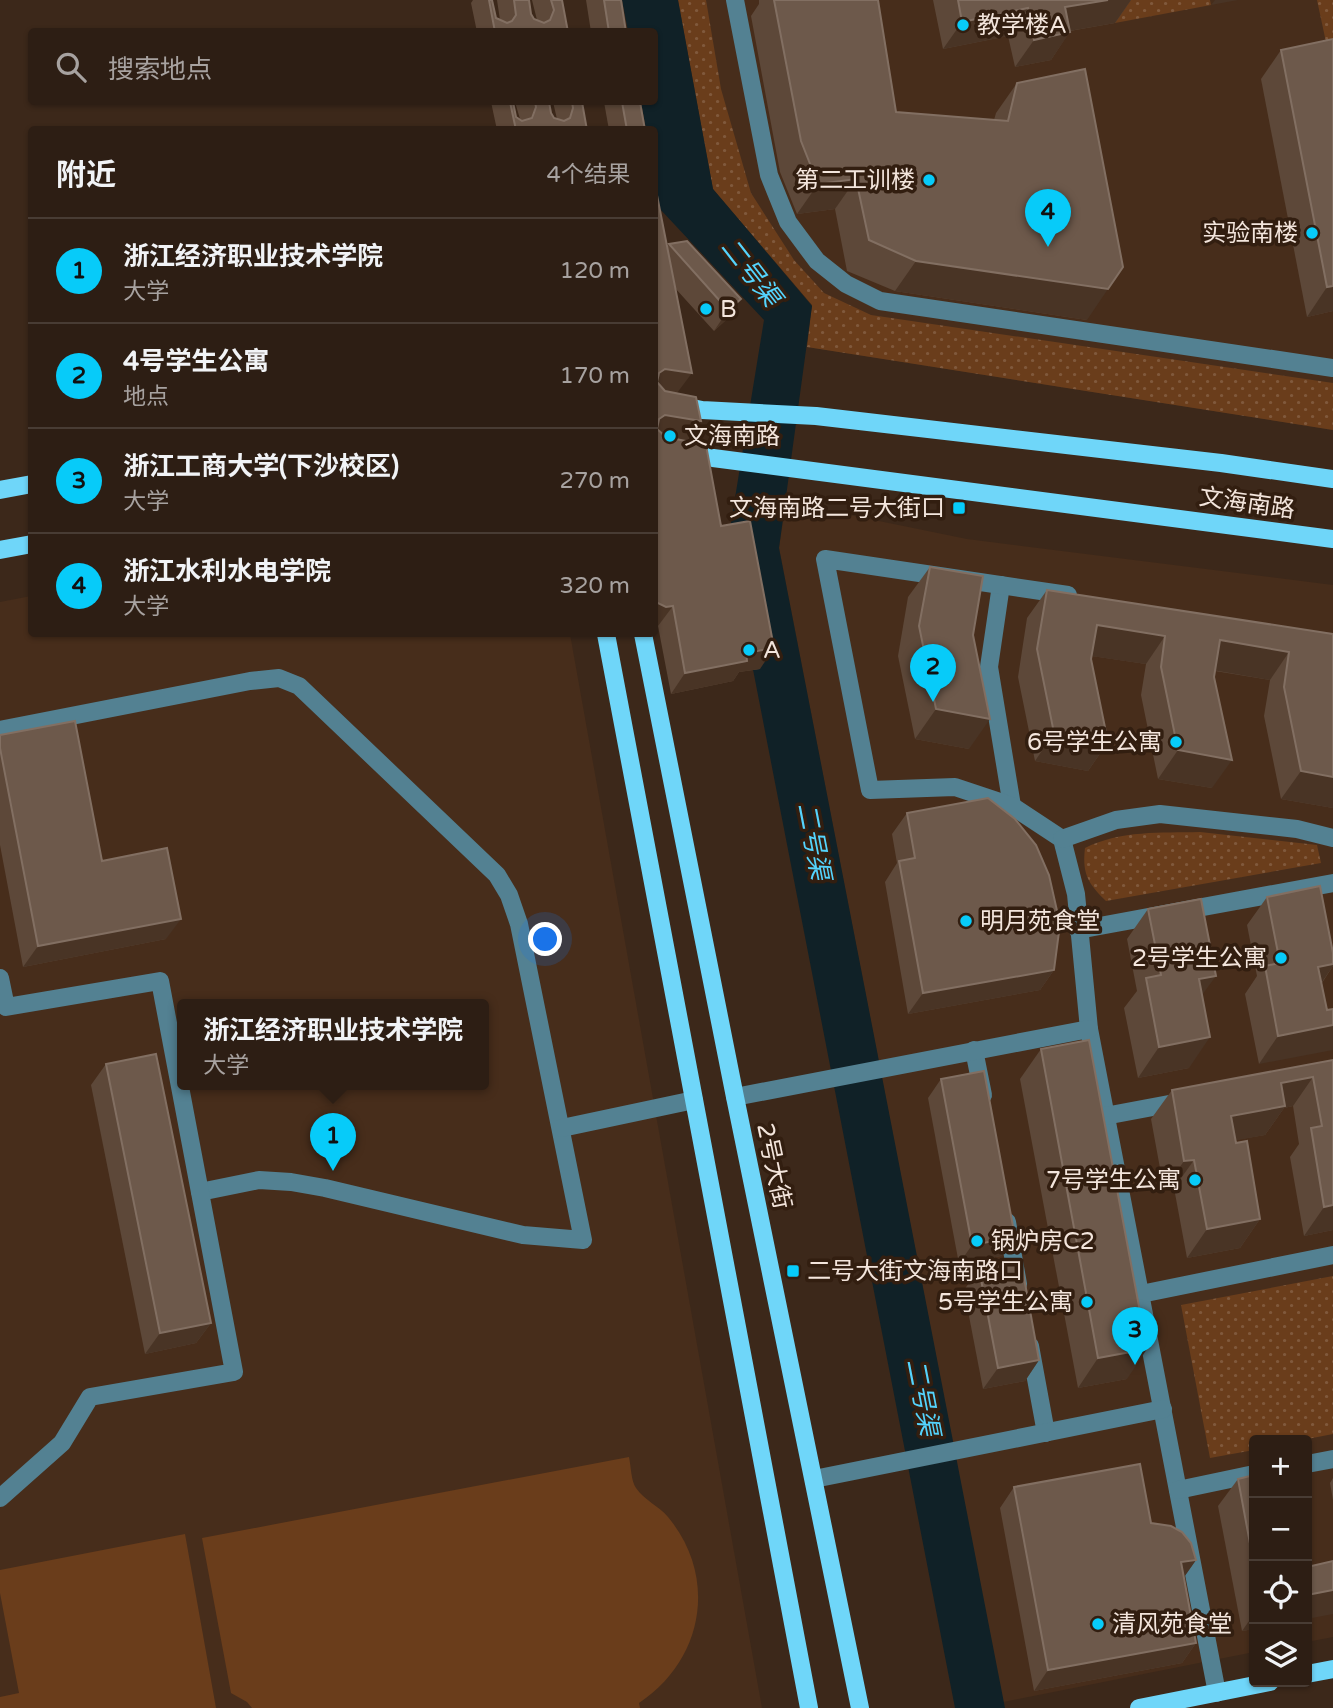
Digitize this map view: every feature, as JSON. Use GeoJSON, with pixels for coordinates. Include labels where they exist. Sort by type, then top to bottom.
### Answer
{"type":"FeatureCollection","features":[{"type":"Feature","properties":{"kind":"main road","name":"文海南路"},"geometry":{"type":"LineString","coordinates":[[658,401],[702,410],[816,416],[1221,463],[1333,479]]}},
{"type":"Feature","properties":{"kind":"main road","name":"文海南路"},"geometry":{"type":"LineString","coordinates":[[658,447],[713,457],[1333,539]]}},
{"type":"Feature","properties":{"kind":"main road"},"geometry":{"type":"LineString","coordinates":[[0,490],[28,485]]}},
{"type":"Feature","properties":{"kind":"main road"},"geometry":{"type":"LineString","coordinates":[[0,550],[28,545]]}},
{"type":"Feature","properties":{"kind":"main road"},"geometry":{"type":"LineString","coordinates":[[607,637],[809,1708]]}},
{"type":"Feature","properties":{"kind":"main road","name":"2号大街"},"geometry":{"type":"LineString","coordinates":[[644,637],[860,1708]]}},
{"type":"Feature","properties":{"kind":"main road"},"geometry":{"type":"LineString","coordinates":[[1312,1673],[1333,1669]]}},
{"type":"Feature","properties":{"kind":"main road"},"geometry":{"type":"LineString","coordinates":[[1139,1708],[1249,1686]]}},
{"type":"Feature","properties":{"kind":"street"},"geometry":{"type":"LineString","coordinates":[[735,0],[769,175],[788,222],[817,261],[846,284],[880,301],[1333,368]]}},
{"type":"Feature","properties":{"kind":"street"},"geometry":{"type":"LineString","coordinates":[[1084,598],[825,559],[870,790],[955,787],[1012,806],[1062,839],[1076,894],[1089,1029],[1217,1693]]}},
{"type":"Feature","properties":{"kind":"street"},"geometry":{"type":"LineString","coordinates":[[1001,585],[989,667],[1012,806]]}},
{"type":"Feature","properties":{"kind":"street"},"geometry":{"type":"LineString","coordinates":[[0,730],[250,681],[279,678],[299,686],[497,875],[509,895],[519,924],[583,1240],[523,1235],[290,1182],[259,1180],[200,1192]]}},
{"type":"Feature","properties":{"kind":"street"},"geometry":{"type":"LineString","coordinates":[[1062,839],[1116,820],[1160,814],[1297,829],[1333,838]]}},
{"type":"Feature","properties":{"kind":"street"},"geometry":{"type":"LineString","coordinates":[[1079,930],[1333,883]]}},
{"type":"Feature","properties":{"kind":"street"},"geometry":{"type":"LineString","coordinates":[[0,978],[6,1007],[160,981],[177,1071]]}},
{"type":"Feature","properties":{"kind":"street"},"geometry":{"type":"LineString","coordinates":[[735,1097],[1089,1029]]}},
{"type":"Feature","properties":{"kind":"street"},"geometry":{"type":"LineString","coordinates":[[974,1051],[987,1119]]}},
{"type":"Feature","properties":{"kind":"street"},"geometry":{"type":"LineString","coordinates":[[0,1498],[62,1443],[90,1397],[234,1372],[181,1090]]}},
{"type":"Feature","properties":{"kind":"street"},"geometry":{"type":"LineString","coordinates":[[1105,1116],[1199,1099]]}},
{"type":"Feature","properties":{"kind":"street"},"geometry":{"type":"LineString","coordinates":[[562,1128],[694,1100]]}},
{"type":"Feature","properties":{"kind":"street"},"geometry":{"type":"LineString","coordinates":[[1003,1201],[1020,1297]]}},
{"type":"Feature","properties":{"kind":"street"},"geometry":{"type":"LineString","coordinates":[[1141,1294],[1333,1255]]}},
{"type":"Feature","properties":{"kind":"street"},"geometry":{"type":"LineString","coordinates":[[1026,1324],[1046,1433]]}},
{"type":"Feature","properties":{"kind":"street"},"geometry":{"type":"LineString","coordinates":[[814,1479],[1163,1409]]}},
{"type":"Feature","properties":{"kind":"street"},"geometry":{"type":"LineString","coordinates":[[1312,1463],[1333,1459]]}},
{"type":"Feature","properties":{"kind":"street"},"geometry":{"type":"LineString","coordinates":[[1178,1490],[1249,1475]]}},
{"type":"Feature","properties":{"kind":"shaded area"},"geometry":{"type":"Polygon","coordinates":[[[678,0],[1333,0],[1333,430],[807,347],[812,305],[713,189],[678,0]]]}},
{"type":"Feature","properties":{"kind":"shaded area"},"geometry":{"type":"Polygon","coordinates":[[[678,0],[706,0],[721,89],[751,193],[794,260],[824,293],[871,315],[1333,383],[1333,430],[807,347],[812,305],[713,189],[678,0]]]}},
{"type":"Feature","properties":{"kind":"shaded area"},"geometry":{"type":"Polygon","coordinates":[[[1111,0],[1210,0],[1211,5],[1115,23],[1111,0]]]}},
{"type":"Feature","properties":{"kind":"shaded area"},"geometry":{"type":"Polygon","coordinates":[[[1317,0],[1333,0],[1333,55],[1329,56],[1317,0]]]}},
{"type":"Feature","properties":{"kind":"shaded area"},"geometry":{"type":"Polygon","coordinates":[[[786,502],[967,539],[1333,585],[1333,1637],[1312,1641],[1312,1435],[1249,1435],[1249,1653],[1003,1702],[779,548],[786,502]]]}},
{"type":"Feature","properties":{"kind":"shaded area"},"geometry":{"type":"Polygon","coordinates":[[[28,597],[28,637],[571,637],[762,1708],[0,1708],[0,602],[28,597]]]}},
{"type":"Feature","properties":{"kind":"shaded area"},"geometry":{"type":"Polygon","coordinates":[[[1200,832],[1317,845],[1321,863],[1106,901],[1088,878],[1084,865],[1085,848],[1099,842],[1127,835],[1200,832]]]}},
{"type":"Feature","properties":{"kind":"shaded area"},"geometry":{"type":"Polygon","coordinates":[[[1333,1276],[1333,1434],[1312,1438],[1312,1435],[1249,1435],[1249,1451],[1210,1458],[1181,1305],[1333,1276]]]}},
{"type":"Feature","properties":{"kind":"shaded area"},"geometry":{"type":"Polygon","coordinates":[[[629,1457],[636,1488],[668,1517],[684,1540],[694,1565],[698,1591],[697,1616],[690,1641],[678,1664],[661,1685],[639,1703],[640,1708],[252,1708],[231,1693],[202,1538],[629,1457]]]}},
{"type":"Feature","properties":{"kind":"shaded area"},"geometry":{"type":"Polygon","coordinates":[[[185,1534],[216,1708],[0,1708],[0,1697],[19,1693],[0,1593],[0,1570],[185,1534]]]}},
{"type":"Feature","properties":{"kind":"water","name":"二号渠"},"geometry":{"type":"Polygon","coordinates":[[[622,0],[678,0],[713,189],[812,306],[779,548],[1005,1708],[955,1708],[728,541],[764,320],[660,209],[658,126],[645,126],[642,105],[658,105],[658,28],[627,28],[622,0]]]}},
{"type":"Feature","properties":{"kind":"building"},"geometry":{"type":"Polygon","coordinates":[[[489,0],[492,0],[496,18],[507,23],[516,15],[514,0],[529,0],[534,19],[544,23],[550,20],[554,10],[551,0],[562,0],[567,28],[494,28],[489,0]]]}},
{"type":"Feature","properties":{"kind":"building"},"geometry":{"type":"Polygon","coordinates":[[[604,0],[621,0],[625,28],[608,28],[604,0]]]}},
{"type":"Feature","properties":{"kind":"building","name":"第二工训楼"},"geometry":{"type":"Polygon","coordinates":[[[774,0],[878,0],[896,112],[1008,121],[1017,83],[1085,69],[1123,267],[1108,289],[916,261],[869,240],[856,179],[818,184],[801,141],[774,0]]]}},
{"type":"Feature","properties":{"kind":"building"},"geometry":{"type":"Polygon","coordinates":[[[958,0],[1108,0],[1065,7],[1070,32],[1034,40],[1028,8],[962,22],[958,0]]]}},
{"type":"Feature","properties":{"kind":"building"},"geometry":{"type":"Polygon","coordinates":[[[1333,39],[1333,286],[1327,287],[1281,50],[1333,39]]]}},
{"type":"Feature","properties":{"kind":"building"},"geometry":{"type":"Polygon","coordinates":[[[511,105],[514,105],[516,117],[522,121],[532,118],[536,105],[550,105],[554,118],[564,121],[570,118],[572,105],[583,105],[586,126],[515,126],[511,105]]]}},
{"type":"Feature","properties":{"kind":"building"},"geometry":{"type":"Polygon","coordinates":[[[623,105],[641,105],[644,126],[626,126],[623,105]]]}},
{"type":"Feature","properties":{"kind":"building","name":"文海南路"},"geometry":{"type":"Polygon","coordinates":[[[658,200],[692,373],[665,369],[658,378],[658,200]]]}},
{"type":"Feature","properties":{"kind":"building"},"geometry":{"type":"Polygon","coordinates":[[[687,241],[741,299],[728,310],[669,244],[687,241]]]}},
{"type":"Feature","properties":{"kind":"building","name":"文海南路"},"geometry":{"type":"Polygon","coordinates":[[[658,383],[665,391],[696,397],[701,421],[665,415],[659,419],[658,424],[658,383]]]}},
{"type":"Feature","properties":{"kind":"building","name":"文海南路"},"geometry":{"type":"Polygon","coordinates":[[[658,430],[666,437],[706,445],[721,526],[750,521],[774,648],[746,653],[747,661],[685,673],[673,606],[666,607],[658,603],[658,430]]]}},
{"type":"Feature","properties":{"kind":"building"},"geometry":{"type":"Polygon","coordinates":[[[930,567],[983,576],[973,635],[990,719],[936,709],[919,626],[930,567]]]}},
{"type":"Feature","properties":{"kind":"building"},"geometry":{"type":"Polygon","coordinates":[[[1047,590],[1333,634],[1333,777],[1301,771],[1284,687],[1289,652],[1220,640],[1214,677],[1232,760],[1178,750],[1161,667],[1165,636],[1097,625],[1091,659],[1108,742],[1054,733],[1037,649],[1047,590]]]}},
{"type":"Feature","properties":{"kind":"building"},"geometry":{"type":"Polygon","coordinates":[[[75,721],[102,861],[167,848],[181,919],[38,946],[0,748],[0,735],[75,721]]]}},
{"type":"Feature","properties":{"kind":"building","name":"明月苑食堂"},"geometry":{"type":"Polygon","coordinates":[[[988,798],[1015,819],[1036,845],[1049,875],[1060,924],[1054,970],[923,993],[899,861],[915,858],[907,813],[988,798]]]}},
{"type":"Feature","properties":{"kind":"building"},"geometry":{"type":"Polygon","coordinates":[[[1320,886],[1333,964],[1318,967],[1327,1010],[1333,1009],[1333,1025],[1278,1036],[1265,966],[1280,963],[1267,897],[1320,886]]]}},
{"type":"Feature","properties":{"kind":"building"},"geometry":{"type":"Polygon","coordinates":[[[1201,899],[1216,976],[1199,979],[1210,1037],[1159,1047],[1146,978],[1161,975],[1148,909],[1201,899]]]}},
{"type":"Feature","properties":{"kind":"building"},"geometry":{"type":"Polygon","coordinates":[[[1089,1040],[1147,1349],[1098,1358],[1041,1049],[1089,1040]]]}},
{"type":"Feature","properties":{"kind":"building"},"geometry":{"type":"Polygon","coordinates":[[[156,1054],[211,1323],[160,1333],[106,1064],[156,1054]]]}},
{"type":"Feature","properties":{"kind":"building"},"geometry":{"type":"Polygon","coordinates":[[[1333,1060],[1333,1205],[1324,1207],[1311,1128],[1322,1126],[1313,1077],[1281,1083],[1285,1106],[1231,1116],[1236,1143],[1247,1141],[1260,1219],[1207,1229],[1194,1160],[1184,1161],[1172,1090],[1333,1060]]]}},
{"type":"Feature","properties":{"kind":"building"},"geometry":{"type":"Polygon","coordinates":[[[984,1071],[1015,1237],[972,1245],[941,1079],[984,1071]]]}},
{"type":"Feature","properties":{"kind":"building"},"geometry":{"type":"Polygon","coordinates":[[[1021,1261],[1039,1360],[998,1368],[979,1269],[1021,1261]]]}},
{"type":"Feature","properties":{"kind":"building","name":"清风苑食堂"},"geometry":{"type":"Polygon","coordinates":[[[1140,1464],[1151,1523],[1171,1526],[1182,1532],[1191,1543],[1196,1560],[1181,1562],[1196,1643],[1048,1670],[1014,1487],[1140,1464]]]}},
{"type":"Feature","properties":{"kind":"building"},"geometry":{"type":"Polygon","coordinates":[[[1249,1476],[1249,1538],[1238,1479],[1249,1476]]]}},
{"type":"Feature","properties":{"kind":"building"},"geometry":{"type":"Polygon","coordinates":[[[1333,1561],[1333,1590],[1312,1594],[1312,1566],[1333,1561]]]}},
{"type":"Feature","properties":{"kind":"place","name":"教学楼A"},"geometry":{"type":"Point","coordinates":[963,25]}},
{"type":"Feature","properties":{"kind":"place","name":"第二工训楼"},"geometry":{"type":"Point","coordinates":[929,180]}},
{"type":"Feature","properties":{"kind":"place","name":"实验南楼"},"geometry":{"type":"Point","coordinates":[1312,233]}},
{"type":"Feature","properties":{"kind":"place","name":"浙江水利水电学院"},"geometry":{"type":"Point","coordinates":[1048,247]}},
{"type":"Feature","properties":{"kind":"place","name":"B"},"geometry":{"type":"Point","coordinates":[706,309]}},
{"type":"Feature","properties":{"kind":"place","name":"文海南路"},"geometry":{"type":"Point","coordinates":[670,436]}},
{"type":"Feature","properties":{"kind":"place","name":"文海南路二号大街口"},"geometry":{"type":"Point","coordinates":[959,508]}},
{"type":"Feature","properties":{"kind":"place","name":"A"},"geometry":{"type":"Point","coordinates":[749,650]}},
{"type":"Feature","properties":{"kind":"place","name":"4号学生公寓"},"geometry":{"type":"Point","coordinates":[933,702]}},
{"type":"Feature","properties":{"kind":"place","name":"6号学生公寓"},"geometry":{"type":"Point","coordinates":[1176,742]}},
{"type":"Feature","properties":{"kind":"place","name":"明月苑食堂"},"geometry":{"type":"Point","coordinates":[966,921]}},
{"type":"Feature","properties":{"kind":"place","name":"2号学生公寓"},"geometry":{"type":"Point","coordinates":[1281,958]}},
{"type":"Feature","properties":{"kind":"place","name":"浙江经济职业技术学院"},"geometry":{"type":"Point","coordinates":[333,1171]}},
{"type":"Feature","properties":{"kind":"place","name":"7号学生公寓"},"geometry":{"type":"Point","coordinates":[1195,1180]}},
{"type":"Feature","properties":{"kind":"place","name":"锅炉房C2"},"geometry":{"type":"Point","coordinates":[977,1241]}},
{"type":"Feature","properties":{"kind":"place","name":"二号大街文海南路口"},"geometry":{"type":"Point","coordinates":[793,1271]}},
{"type":"Feature","properties":{"kind":"place","name":"5号学生公寓"},"geometry":{"type":"Point","coordinates":[1087,1302]}},
{"type":"Feature","properties":{"kind":"place","name":"浙江工商大学(下沙校区)"},"geometry":{"type":"Point","coordinates":[1135,1365]}},
{"type":"Feature","properties":{"kind":"place","name":"清风苑食堂"},"geometry":{"type":"Point","coordinates":[1098,1624]}}]}
